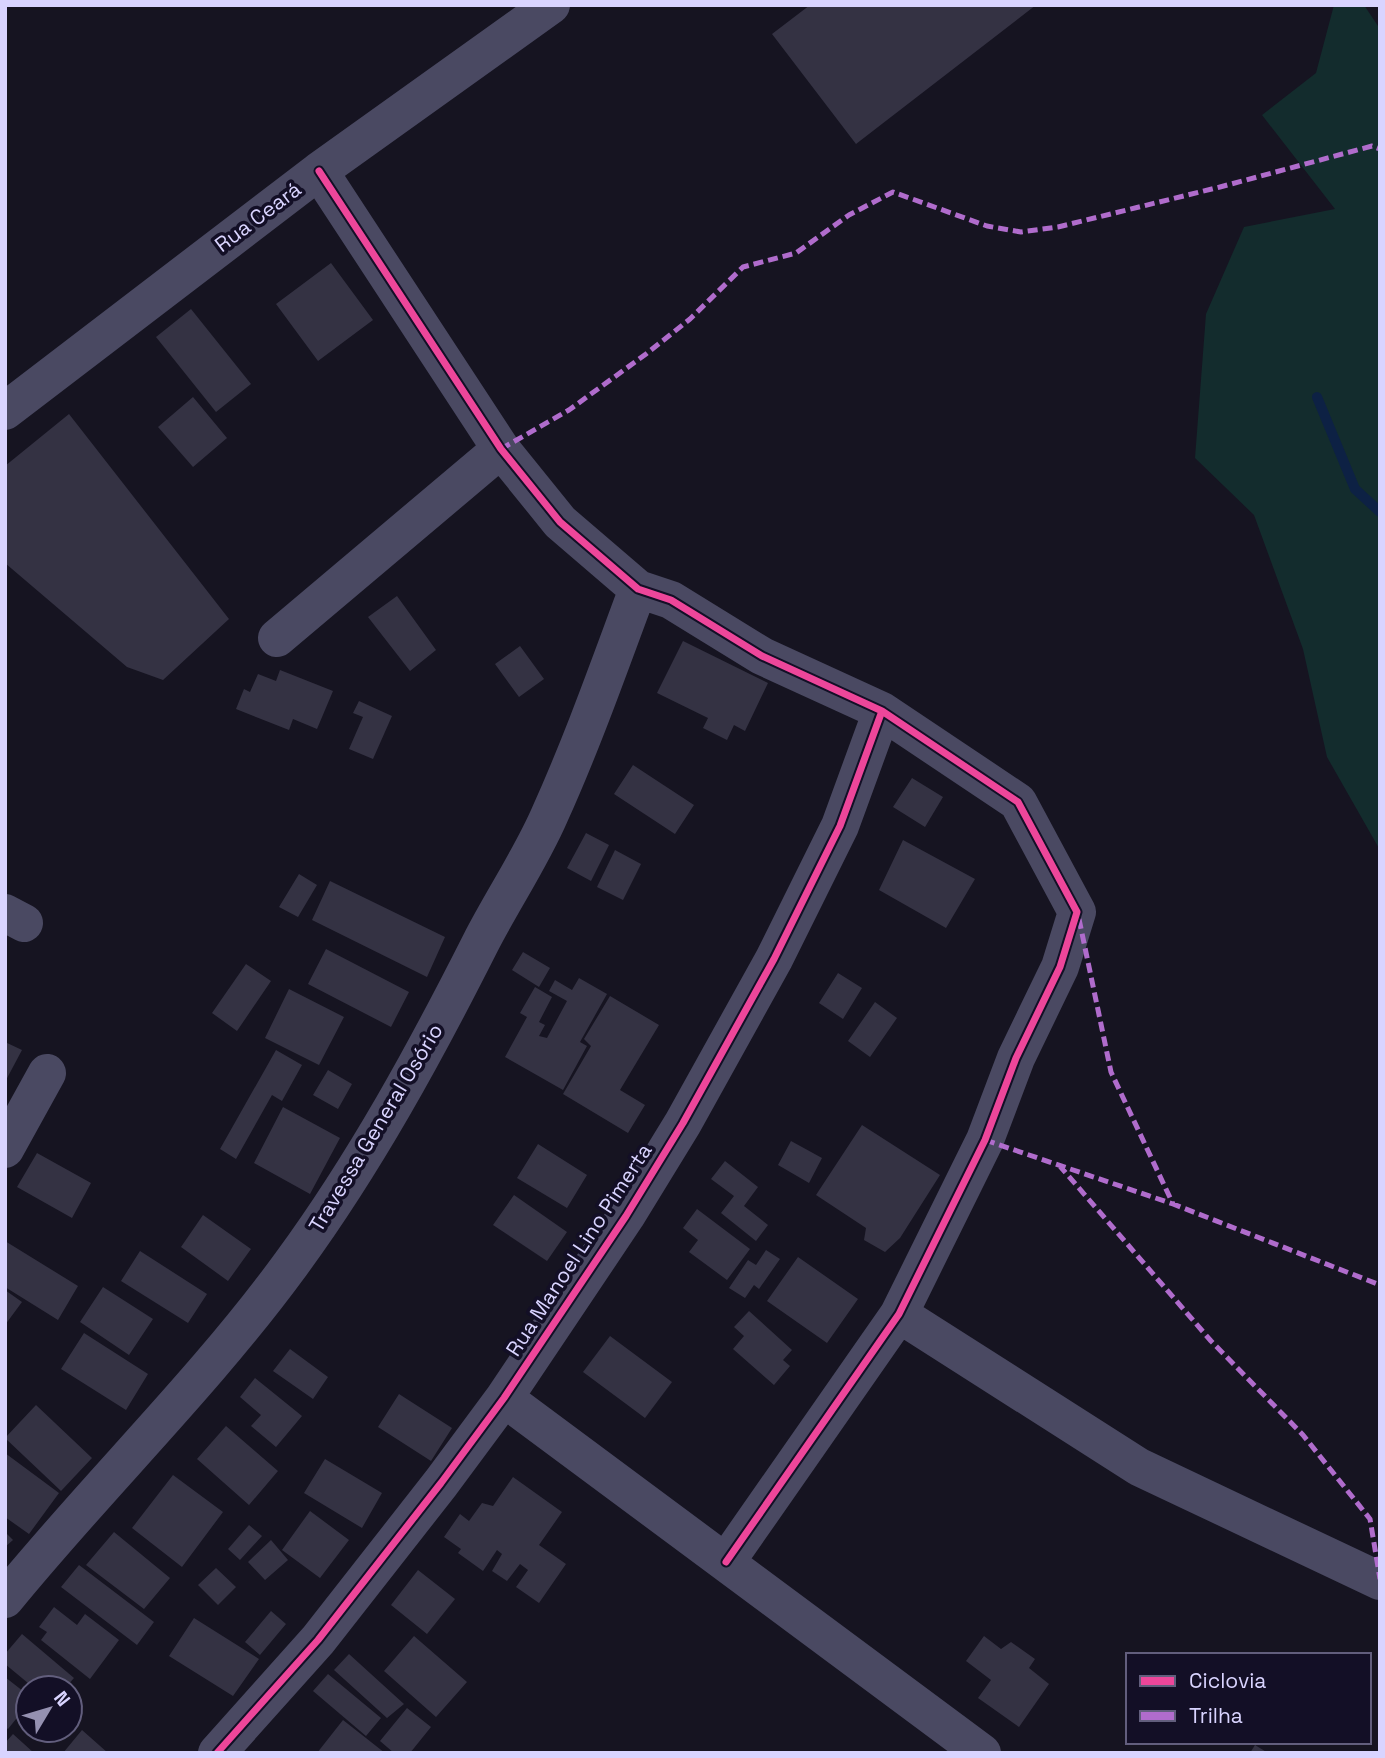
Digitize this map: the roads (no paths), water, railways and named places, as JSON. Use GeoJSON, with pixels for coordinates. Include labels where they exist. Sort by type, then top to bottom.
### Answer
{"type":"FeatureCollection","features":[{"type":"Feature","properties":{"kind":"street","name":"Rua Ceará"},"geometry":{"type":"LineString","coordinates":[[5,411],[319,171],[551,5]]}},
{"type":"Feature","properties":{"kind":"street"},"geometry":{"type":"LineString","coordinates":[[319,171],[501,449],[560,522],[638,589],[671,600],[762,656],[882,711],[1018,802],[1077,912],[1060,968],[1016,1058],[985,1140],[899,1314],[726,1562]]}},
{"type":"Feature","properties":{"kind":"street"},"geometry":{"type":"LineString","coordinates":[[277,638],[501,449]]}},
{"type":"Feature","properties":{"kind":"street","name":"Travessa General Osório"},"geometry":{"type":"LineString","coordinates":[[5,1599],[203,1376],[292,1263],[368,1150],[426,1051],[495,914],[549,817],[593,711],[638,589]]}},
{"type":"Feature","properties":{"kind":"street","name":"Rua Manoel Lino Pimerta"},"geometry":{"type":"LineString","coordinates":[[217,1753],[318,1640],[504,1398],[626,1216],[682,1123],[774,959],[840,826],[882,711]]}},
{"type":"Feature","properties":{"kind":"street"},"geometry":{"type":"LineString","coordinates":[[5,1149],[47,1073]]}},
{"type":"Feature","properties":{"kind":"street"},"geometry":{"type":"LineString","coordinates":[[899,1314],[1139,1466],[1380,1581]]}},
{"type":"Feature","properties":{"kind":"street"},"geometry":{"type":"LineString","coordinates":[[504,1398],[982,1753]]}},
{"type":"Feature","properties":{"kind":"waterway"},"geometry":{"type":"LineString","coordinates":[[1317,397],[1355,489],[1380,512]]}}]}
